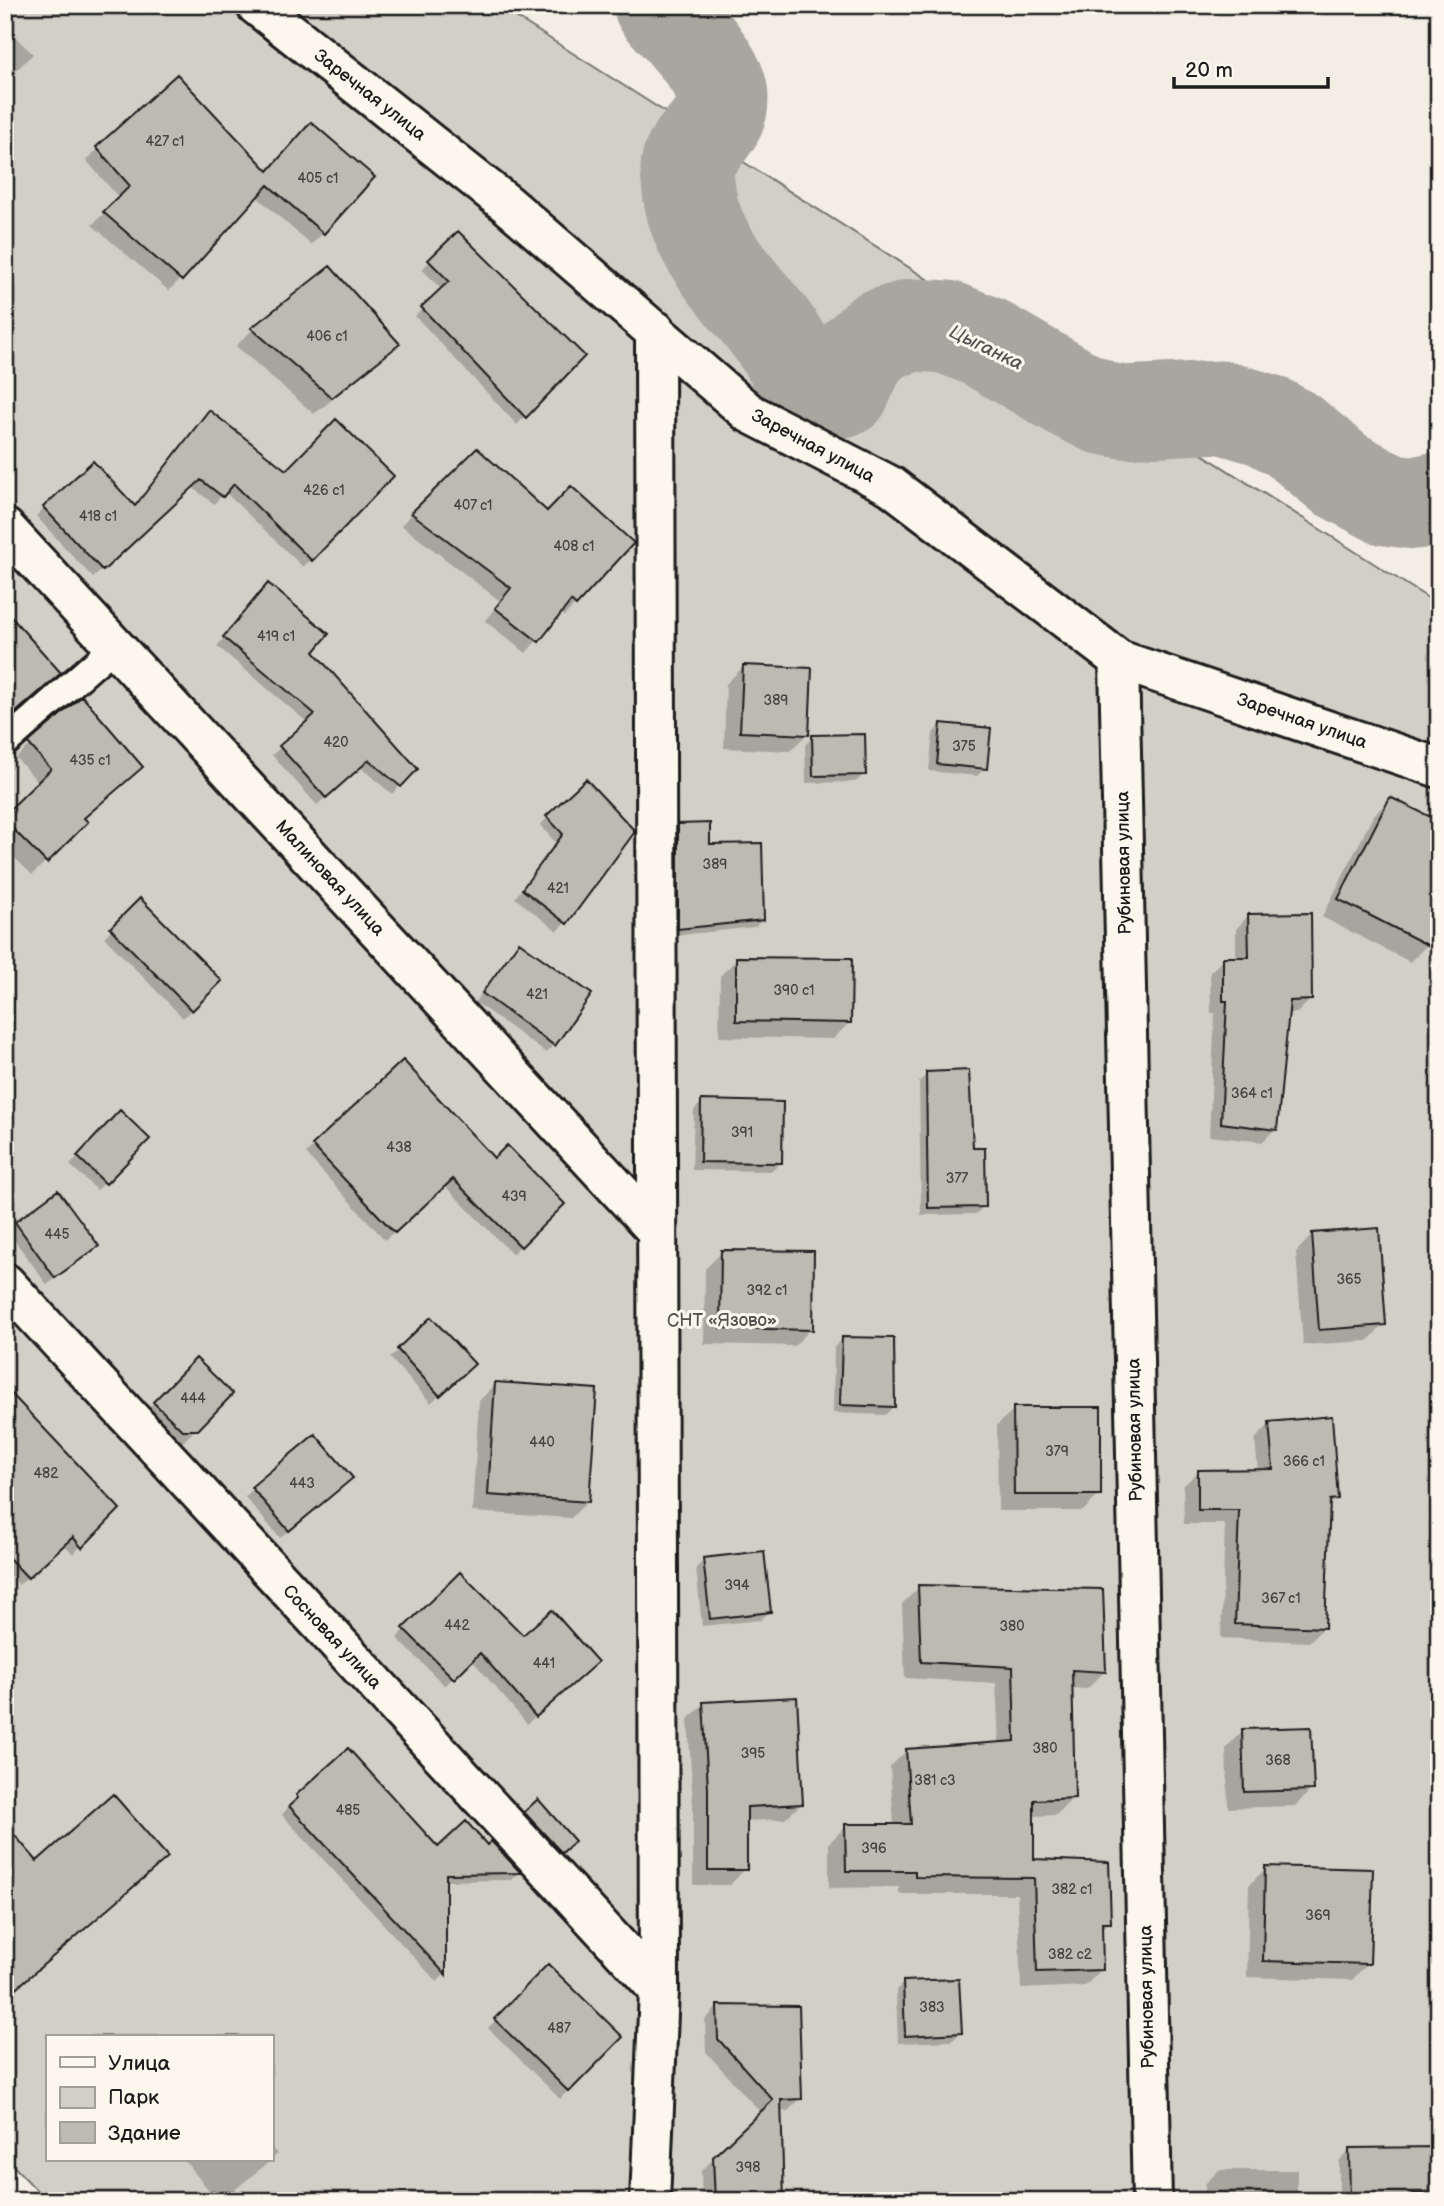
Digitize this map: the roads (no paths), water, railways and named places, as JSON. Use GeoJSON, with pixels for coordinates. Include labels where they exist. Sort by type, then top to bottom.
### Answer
{"type":"FeatureCollection","features":[{"type":"Feature","properties":{"kind":"street","name":"Заречная улица"},"geometry":{"type":"LineString","coordinates":[[256,5],[507,204],[749,413],[891,486],[1119,660],[1439,768]]}},
{"type":"Feature","properties":{"kind":"street"},"geometry":{"type":"LineString","coordinates":[[650,2201],[659,1990],[655,1229],[655,330]]}},
{"type":"Feature","properties":{"kind":"street","name":"Малиновая улица"},"geometry":{"type":"LineString","coordinates":[[5,528],[655,1229]]}},
{"type":"Feature","properties":{"kind":"street","name":"Рубиновая улица"},"geometry":{"type":"LineString","coordinates":[[1119,660],[1152,2201]]}},
{"type":"Feature","properties":{"kind":"street","name":"Сосновая улица"},"geometry":{"type":"LineString","coordinates":[[5,1283],[659,1990]]}},
{"type":"Feature","properties":{"kind":"lane"},"geometry":{"type":"LineString","coordinates":[[5,743],[115,646]]}},
{"type":"Feature","properties":{"kind":"waterway","name":"Цыганка"},"geometry":{"type":"LineString","coordinates":[[660,5],[702,54],[720,86],[720,113],[688,161],[689,191],[703,238],[799,371],[822,393],[844,390],[861,353],[880,335],[914,325],[947,327],[982,341],[1102,408],[1123,412],[1221,407],[1266,420],[1293,435],[1340,474],[1387,499],[1415,503],[1439,498]]}},
{"type":"Feature","properties":{"kind":"park label","name":"СНТ «Язово»"},"geometry":{"type":"Point","coordinates":[722,1320]}}]}
